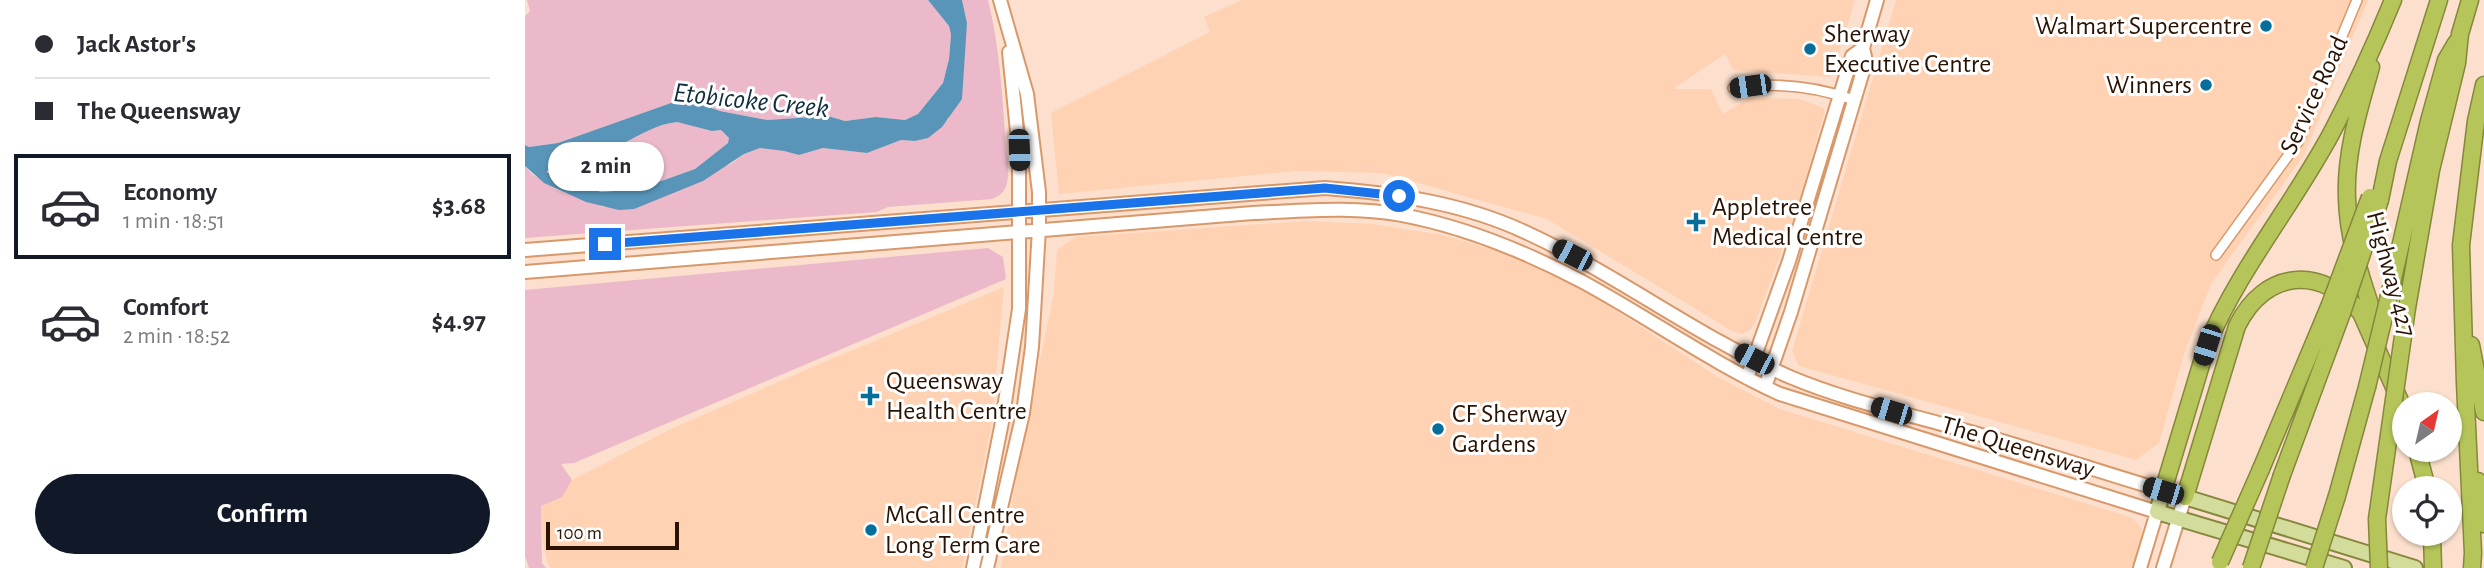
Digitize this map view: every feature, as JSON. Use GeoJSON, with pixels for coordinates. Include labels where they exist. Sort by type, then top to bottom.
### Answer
{"type":"FeatureCollection","features":[{"type":"Feature","properties":{"kind":"highway"},"geometry":{"type":"LineString","coordinates":[[2163,491],[2216,323],[2332,132],[2393,0]]}},
{"type":"Feature","properties":{"kind":"highway"},"geometry":{"type":"LineString","coordinates":[[2251,568],[2335,310],[2388,161],[2439,0]]}},
{"type":"Feature","properties":{"kind":"highway"},"geometry":{"type":"LineString","coordinates":[[2379,568],[2377,519],[2407,308],[2431,170],[2457,63],[2460,34],[2470,0]]}},
{"type":"Feature","properties":{"kind":"highway","name":"Highway 427"},"geometry":{"type":"LineString","coordinates":[[2381,27],[2352,145],[2347,198],[2349,225],[2362,279],[2399,392]]}},
{"type":"Feature","properties":{"kind":"highway"},"geometry":{"type":"LineString","coordinates":[[2314,568],[2367,387],[2428,121],[2446,60],[2460,34]]}},
{"type":"Feature","properties":{"kind":"highway"},"geometry":{"type":"LineString","coordinates":[[2472,568],[2461,245],[2476,121],[2484,85]]}},
{"type":"Feature","properties":{"kind":"highway"},"geometry":{"type":"LineString","coordinates":[[2185,497],[2237,326],[2253,301],[2277,284],[2298,280],[2323,282],[2345,295],[2361,313],[2397,392]]}},
{"type":"Feature","properties":{"kind":"highway"},"geometry":{"type":"LineString","coordinates":[[2461,291],[2484,412]]}},
{"type":"Feature","properties":{"kind":"highway"},"geometry":{"type":"LineString","coordinates":[[2218,565],[2335,310]]}},
{"type":"Feature","properties":{"kind":"highway"},"geometry":{"type":"LineString","coordinates":[[2465,383],[2484,524]]}},
{"type":"Feature","properties":{"kind":"highway"},"geometry":{"type":"LineString","coordinates":[[2432,546],[2433,568]]}},
{"type":"Feature","properties":{"kind":"main road"},"geometry":{"type":"LineString","coordinates":[[988,568],[1023,412],[1033,348],[1039,229],[1027,94],[1000,0]]}},
{"type":"Feature","properties":{"kind":"main road"},"geometry":{"type":"LineString","coordinates":[[1765,387],[1791,312],[1866,61],[1863,48],[1877,0]]}},
{"type":"Feature","properties":{"kind":"main road"},"geometry":{"type":"LineString","coordinates":[[973,568],[1013,359],[1019,309],[1019,150],[1005,17]]}},
{"type":"Feature","properties":{"kind":"main road"},"geometry":{"type":"LineString","coordinates":[[1747,378],[1789,261],[1853,56],[1863,48]]}},
{"type":"Feature","properties":{"kind":"main road","name":"The Queensway"},"geometry":{"type":"LineString","coordinates":[[525,250],[1325,188],[1383,193],[1444,205],[1524,231],[1616,279],[1754,359],[1788,376],[1840,395],[1968,431],[2415,568]]}},
{"type":"Feature","properties":{"kind":"main road","name":"The Queensway"},"geometry":{"type":"LineString","coordinates":[[525,272],[1253,213],[1327,210],[1400,215],[1472,233],[1517,250],[1584,282],[1765,387],[1846,416],[2344,568]]}},
{"type":"Feature","properties":{"kind":"main road"},"geometry":{"type":"LineString","coordinates":[[1584,282],[1607,284],[1616,279]]}},
{"type":"Feature","properties":{"kind":"main road"},"geometry":{"type":"LineString","coordinates":[[2140,568],[2163,491]]}},
{"type":"Feature","properties":{"kind":"main road"},"geometry":{"type":"LineString","coordinates":[[2162,568],[2185,497]]}},
{"type":"Feature","properties":{"kind":"street","name":"Service Road"},"geometry":{"type":"LineString","coordinates":[[2216,254],[2298,142],[2357,0]]}},
{"type":"Feature","properties":{"kind":"street"},"geometry":{"type":"LineString","coordinates":[[1733,88],[1794,86],[1854,100]]}},
{"type":"Feature","properties":{"kind":"shaded area"},"geometry":{"type":"Polygon","coordinates":[[[527,0],[928,0],[949,26],[949,59],[943,83],[918,114],[905,120],[876,117],[845,121],[828,116],[767,120],[720,111],[697,103],[671,103],[558,143],[529,147],[525,145],[525,16],[530,11],[527,0]]]}},
{"type":"Feature","properties":{"kind":"shaded area"},"geometry":{"type":"Polygon","coordinates":[[[962,0],[988,0],[995,34],[1008,170],[1005,189],[996,197],[888,207],[877,212],[525,238],[525,166],[532,174],[557,190],[604,207],[731,164],[744,154],[760,148],[799,155],[823,148],[867,153],[901,140],[927,138],[949,119],[967,23],[962,0]]]}},
{"type":"Feature","properties":{"kind":"shaded area"},"geometry":{"type":"Polygon","coordinates":[[[1242,0],[1855,0],[1830,77],[1733,70],[1725,54],[1673,89],[1711,89],[1723,114],[1749,98],[1800,99],[1825,111],[1794,218],[1756,320],[1750,330],[1742,334],[1732,331],[1547,219],[1382,173],[1296,171],[1059,194],[1051,113],[1210,32],[1204,17],[1242,0]]]}},
{"type":"Feature","properties":{"kind":"shaded area"},"geometry":{"type":"Polygon","coordinates":[[[1896,0],[2368,0],[2304,155],[2211,284],[2184,354],[2159,443],[2136,460],[1799,366],[1792,351],[1896,0]]]}},
{"type":"Feature","properties":{"kind":"shaded area"},"geometry":{"type":"Polygon","coordinates":[[[677,122],[712,131],[721,130],[729,138],[728,143],[695,169],[639,189],[601,192],[547,175],[546,172],[564,163],[613,148],[655,127],[677,122]]]}},
{"type":"Feature","properties":{"kind":"shaded area","name":"CF Sherway Gardens"},"geometry":{"type":"Polygon","coordinates":[[[1306,221],[1373,224],[1442,235],[1517,256],[1587,292],[1718,377],[1780,409],[2133,518],[2142,529],[2137,556],[2131,568],[1001,568],[1021,449],[1054,294],[1057,250],[1075,237],[1306,221]]]}},
{"type":"Feature","properties":{"kind":"shaded area"},"geometry":{"type":"Polygon","coordinates":[[[988,248],[1003,257],[1006,279],[574,463],[561,464],[572,480],[562,497],[541,506],[542,563],[546,568],[529,568],[525,556],[525,290],[988,248]]]}},
{"type":"Feature","properties":{"kind":"shaded area","name":"Queensway Health Centre"},"geometry":{"type":"Polygon","coordinates":[[[1004,287],[991,428],[962,568],[551,568],[548,564],[543,544],[541,506],[561,497],[572,480],[673,428],[1004,287]]]}},
{"type":"Feature","properties":{"kind":"water","name":"Etobicoke Creek"},"geometry":{"type":"Polygon","coordinates":[[[928,0],[962,0],[967,23],[962,99],[942,127],[928,138],[901,140],[867,153],[823,148],[799,155],[760,148],[744,154],[703,181],[634,209],[619,210],[586,202],[544,183],[525,166],[525,145],[529,147],[558,143],[671,103],[697,103],[720,111],[767,120],[828,116],[845,121],[876,117],[905,120],[918,114],[943,83],[949,59],[949,26],[928,0]],[[677,122],[669,123],[613,148],[563,163],[546,172],[601,192],[639,189],[695,169],[728,143],[729,138],[721,130],[712,131],[677,122]]]}},
{"type":"Feature","properties":{"kind":"place","name":"Walmart Supercentre"},"geometry":{"type":"Point","coordinates":[2266,26]}},
{"type":"Feature","properties":{"kind":"place","name":"Sherway Executive Centre"},"geometry":{"type":"Point","coordinates":[1810,49]}},
{"type":"Feature","properties":{"kind":"place","name":"Winners"},"geometry":{"type":"Point","coordinates":[2206,85]}},
{"type":"Feature","properties":{"kind":"place","name":"Appletree Medical Centre"},"geometry":{"type":"Point","coordinates":[1696,222]}},
{"type":"Feature","properties":{"kind":"place","name":"Queensway Health Centre"},"geometry":{"type":"Point","coordinates":[870,396]}},
{"type":"Feature","properties":{"kind":"place","name":"CF Sherway Gardens"},"geometry":{"type":"Point","coordinates":[1438,429]}},
{"type":"Feature","properties":{"kind":"place","name":"McCall Centre Long Term Care"},"geometry":{"type":"Point","coordinates":[871,530]}},
{"type":"Feature","properties":{"kind":"route"},"geometry":{"type":"LineString","coordinates":[[605,244],[1325,188],[1399,196]]}}]}
